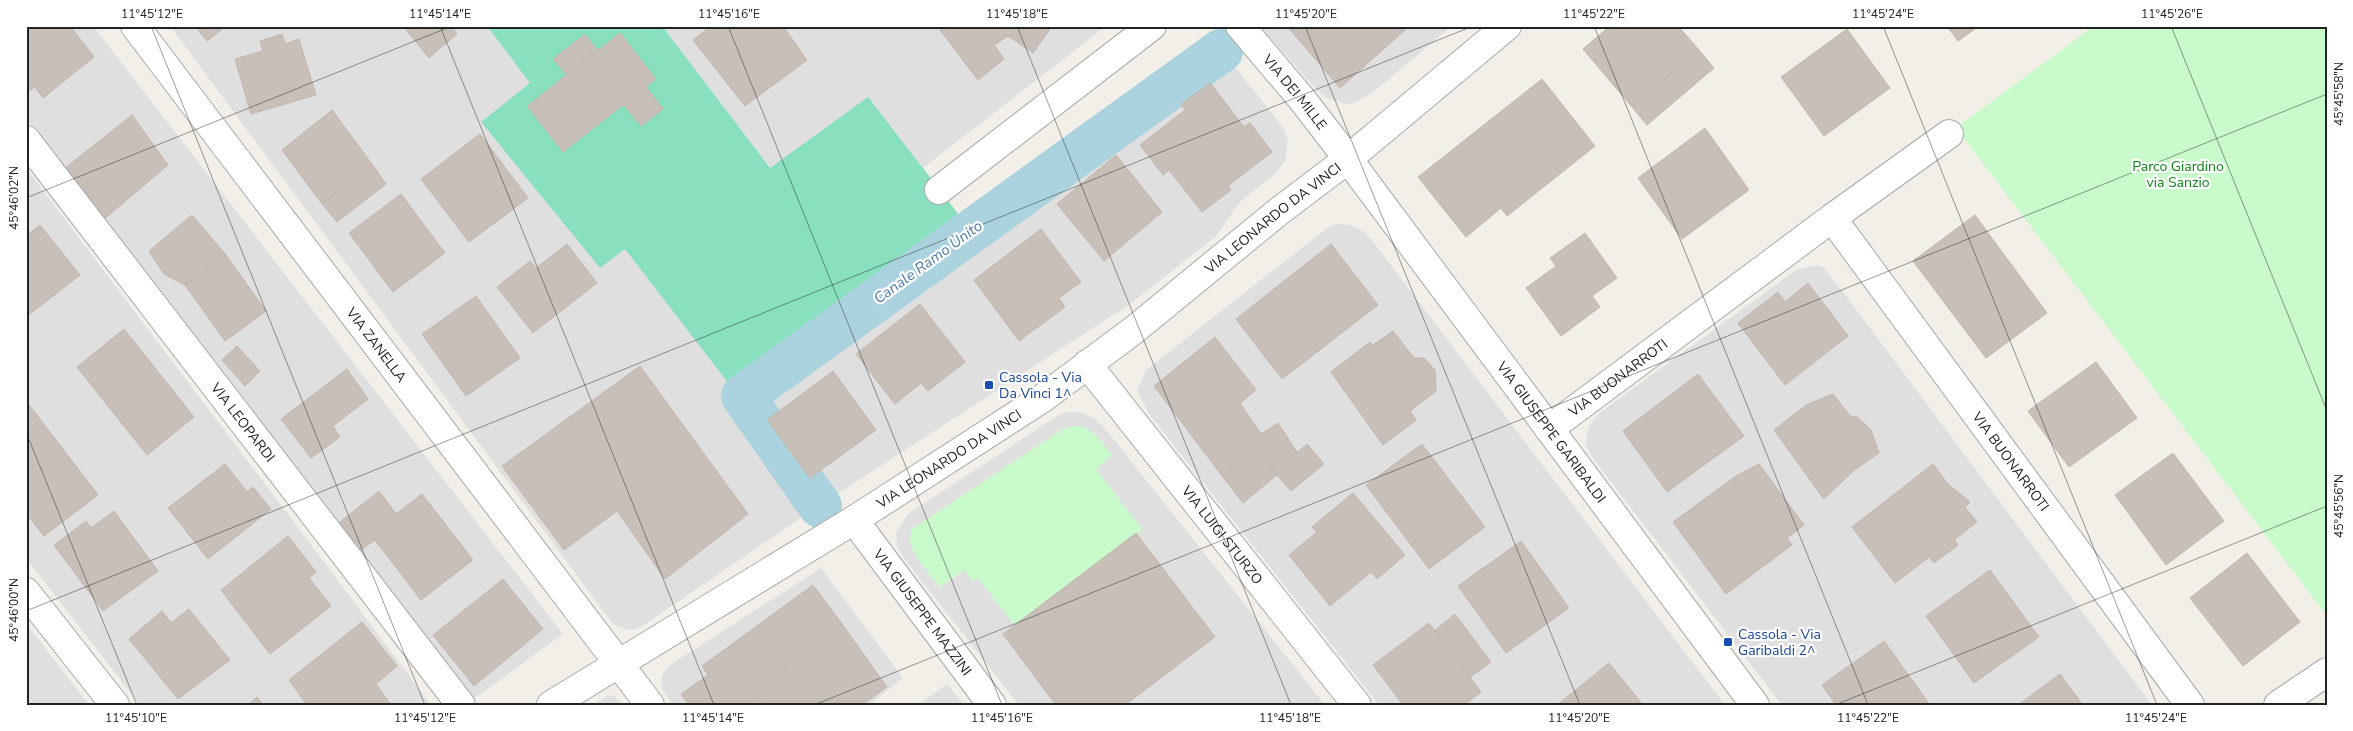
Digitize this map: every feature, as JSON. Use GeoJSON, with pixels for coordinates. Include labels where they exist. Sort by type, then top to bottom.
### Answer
{"type":"FeatureCollection","features":[{"type":"Feature","properties":{"kind":"street","name":"VIA ZANELLA"},"geometry":{"type":"LineString","coordinates":[[135,26],[650,705]]}},
{"type":"Feature","properties":{"kind":"street"},"geometry":{"type":"LineString","coordinates":[[940,190],[1152,26]]}},
{"type":"Feature","properties":{"kind":"street","name":"VIA DEI MILLE"},"geometry":{"type":"LineString","coordinates":[[1240,26],[1301,98],[1348,159]]}},
{"type":"Feature","properties":{"kind":"street","name":"VIA LEONARDO DA VINCI"},"geometry":{"type":"LineString","coordinates":[[551,705],[854,520],[1043,398],[1348,159],[1507,26]]}},
{"type":"Feature","properties":{"kind":"street","name":"VIA BUONARROTI"},"geometry":{"type":"LineString","coordinates":[[1549,430],[1832,218],[1949,134]]}},
{"type":"Feature","properties":{"kind":"street","name":"VIA LEOPARDI"},"geometry":{"type":"LineString","coordinates":[[26,140],[461,705]]}},
{"type":"Feature","properties":{"kind":"street","name":"VIA GIUSEPPE GARIBALDI"},"geometry":{"type":"LineString","coordinates":[[1348,159],[1755,705]]}},
{"type":"Feature","properties":{"kind":"street","name":"VIA BUONARROTI"},"geometry":{"type":"LineString","coordinates":[[1832,218],[2190,705]]}},
{"type":"Feature","properties":{"kind":"street","name":"VIA LUIGI STURZO"},"geometry":{"type":"LineString","coordinates":[[1088,364],[1357,705]]}},
{"type":"Feature","properties":{"kind":"street","name":"VIA GIUSEPPE MAZZINI"},"geometry":{"type":"LineString","coordinates":[[854,520],[992,705]]}},
{"type":"Feature","properties":{"kind":"street"},"geometry":{"type":"LineString","coordinates":[[26,592],[115,705]]}},
{"type":"Feature","properties":{"kind":"street"},"geometry":{"type":"LineString","coordinates":[[2278,705],[2327,672]]}},
{"type":"Feature","properties":{"kind":"shaded area"},"geometry":{"type":"Polygon","coordinates":[[[26,26],[93,26],[563,634],[472,700],[26,120],[26,26]]]}},
{"type":"Feature","properties":{"kind":"shaded area"},"geometry":{"type":"Polygon","coordinates":[[[170,26],[1106,26],[923,168],[959,215],[729,384],[814,509],[641,627],[633,630],[613,624],[170,26]]]}},
{"type":"Feature","properties":{"kind":"shaded area"},"geometry":{"type":"Polygon","coordinates":[[[1259,26],[1452,26],[1372,93],[1353,103],[1345,104],[1327,98],[1319,92],[1259,26]]]}},
{"type":"Feature","properties":{"kind":"shaded area"},"geometry":{"type":"Polygon","coordinates":[[[1227,57],[1283,127],[1288,139],[1285,161],[1277,172],[1239,203],[1216,236],[1133,302],[825,502],[750,397],[990,229],[1227,57]]]}},
{"type":"Feature","properties":{"kind":"shaded area"},"geometry":{"type":"Polygon","coordinates":[[[26,168],[431,705],[140,705],[26,558],[26,168]]]}},
{"type":"Feature","properties":{"kind":"shaded area"},"geometry":{"type":"Polygon","coordinates":[[[1336,224],[1351,225],[1364,232],[1374,243],[1725,705],[1379,705],[1149,414],[1137,390],[1146,370],[1326,229],[1336,224]]]}},
{"type":"Feature","properties":{"kind":"shaded area"},"geometry":{"type":"Polygon","coordinates":[[[1817,265],[1823,267],[1849,300],[2152,705],[1782,705],[1595,461],[1586,446],[1586,439],[1589,427],[1598,414],[1796,270],[1817,265]]]}},
{"type":"Feature","properties":{"kind":"shaded area"},"geometry":{"type":"Polygon","coordinates":[[[1066,412],[1080,412],[1092,417],[1103,426],[1325,705],[1019,705],[906,561],[897,546],[896,533],[908,514],[1066,412]]]}},
{"type":"Feature","properties":{"kind":"shaded area"},"geometry":{"type":"Polygon","coordinates":[[[821,568],[903,678],[869,705],[673,705],[663,690],[661,681],[663,673],[670,665],[821,568]]]}},
{"type":"Feature","properties":{"kind":"shaded area"},"geometry":{"type":"Polygon","coordinates":[[[26,623],[45,648],[89,705],[26,705],[26,623]]]}},
{"type":"Feature","properties":{"kind":"shaded area"},"geometry":{"type":"Polygon","coordinates":[[[947,684],[964,705],[918,705],[947,684]]]}},
{"type":"Feature","properties":{"kind":"shaded area"},"geometry":{"type":"Polygon","coordinates":[[[613,695],[624,705],[593,705],[607,696],[613,695]]]}},
{"type":"Feature","properties":{"kind":"green space"},"geometry":{"type":"Polygon","coordinates":[[[487,26],[662,26],[770,168],[868,97],[959,215],[729,384],[625,249],[600,268],[481,122],[530,83],[487,26]]]}},
{"type":"Feature","properties":{"kind":"green space","name":"Parco Giardino via Sanzio"},"geometry":{"type":"Polygon","coordinates":[[[2094,26],[2327,26],[2327,616],[1956,128],[2094,26]]]}},
{"type":"Feature","properties":{"kind":"green space"},"geometry":{"type":"Polygon","coordinates":[[[1075,426],[1092,432],[1112,455],[1096,469],[1142,529],[1014,625],[978,578],[973,582],[964,570],[940,587],[914,552],[910,537],[912,529],[1063,429],[1075,426]]]}},
{"type":"Feature","properties":{"kind":"building"},"geometry":{"type":"Polygon","coordinates":[[[35,26],[70,26],[94,57],[43,98],[35,87],[26,93],[26,33],[35,26]]]}},
{"type":"Feature","properties":{"kind":"building"},"geometry":{"type":"Polygon","coordinates":[[[195,26],[226,26],[207,41],[195,26]]]}},
{"type":"Feature","properties":{"kind":"building"},"geometry":{"type":"Polygon","coordinates":[[[403,26],[451,26],[457,34],[429,58],[403,26]]]}},
{"type":"Feature","properties":{"kind":"building"},"geometry":{"type":"Polygon","coordinates":[[[711,26],[783,26],[807,60],[745,106],[693,40],[711,26]]]}},
{"type":"Feature","properties":{"kind":"building"},"geometry":{"type":"Polygon","coordinates":[[[937,26],[1052,26],[1033,53],[1008,36],[994,45],[1004,59],[978,80],[937,26]]]}},
{"type":"Feature","properties":{"kind":"building"},"geometry":{"type":"Polygon","coordinates":[[[1287,26],[1402,26],[1405,30],[1340,88],[1287,26]]]}},
{"type":"Feature","properties":{"kind":"building"},"geometry":{"type":"Polygon","coordinates":[[[1610,26],[1678,26],[1699,50],[1632,107],[1583,49],[1610,26]]]}},
{"type":"Feature","properties":{"kind":"building"},"geometry":{"type":"Polygon","coordinates":[[[1947,26],[1979,26],[1958,41],[1947,26]]]}},
{"type":"Feature","properties":{"kind":"building"},"geometry":{"type":"Polygon","coordinates":[[[1847,29],[1890,88],[1824,136],[1781,77],[1847,29]]]}},
{"type":"Feature","properties":{"kind":"building"},"geometry":{"type":"Polygon","coordinates":[[[620,33],[656,79],[563,152],[527,106],[620,33]]]}},
{"type":"Feature","properties":{"kind":"building"},"geometry":{"type":"Polygon","coordinates":[[[282,34],[285,44],[299,39],[316,95],[251,114],[235,59],[263,51],[260,41],[282,34]]]}},
{"type":"Feature","properties":{"kind":"building"},"geometry":{"type":"Polygon","coordinates":[[[585,34],[598,51],[567,75],[553,59],[585,34]]]}},
{"type":"Feature","properties":{"kind":"building"},"geometry":{"type":"Polygon","coordinates":[[[1699,50],[1714,68],[1647,125],[1632,107],[1699,50]]]}},
{"type":"Feature","properties":{"kind":"building"},"geometry":{"type":"Polygon","coordinates":[[[1542,79],[1595,146],[1507,216],[1501,208],[1466,237],[1418,177],[1542,79]]]}},
{"type":"Feature","properties":{"kind":"building"},"geometry":{"type":"Polygon","coordinates":[[[1210,83],[1244,127],[1250,123],[1272,152],[1228,186],[1231,190],[1202,212],[1169,170],[1163,175],[1140,145],[1185,110],[1181,104],[1210,83]]]}},
{"type":"Feature","properties":{"kind":"building"},"geometry":{"type":"Polygon","coordinates":[[[646,87],[663,109],[641,126],[624,105],[646,87]]]}},
{"type":"Feature","properties":{"kind":"building"},"geometry":{"type":"Polygon","coordinates":[[[332,110],[372,164],[322,204],[282,150],[332,110]]]}},
{"type":"Feature","properties":{"kind":"building"},"geometry":{"type":"Polygon","coordinates":[[[132,115],[168,165],[103,220],[64,169],[132,115]]]}},
{"type":"Feature","properties":{"kind":"building"},"geometry":{"type":"Polygon","coordinates":[[[1705,128],[1749,190],[1682,239],[1638,178],[1705,128]]]}},
{"type":"Feature","properties":{"kind":"building"},"geometry":{"type":"Polygon","coordinates":[[[480,134],[528,198],[469,242],[421,179],[480,134]]]}},
{"type":"Feature","properties":{"kind":"building"},"geometry":{"type":"Polygon","coordinates":[[[1116,155],[1162,212],[1104,261],[1057,204],[1116,155]]]}},
{"type":"Feature","properties":{"kind":"building"},"geometry":{"type":"Polygon","coordinates":[[[372,164],[386,184],[337,222],[322,204],[372,164]]]}},
{"type":"Feature","properties":{"kind":"building"},"geometry":{"type":"Polygon","coordinates":[[[401,194],[445,253],[393,292],[349,233],[401,194]]]}},
{"type":"Feature","properties":{"kind":"building"},"geometry":{"type":"Polygon","coordinates":[[[192,215],[226,255],[185,285],[164,274],[149,251],[192,215]]]}},
{"type":"Feature","properties":{"kind":"building"},"geometry":{"type":"Polygon","coordinates":[[[1975,215],[2047,313],[1986,358],[1913,261],[1975,215]]]}},
{"type":"Feature","properties":{"kind":"building"},"geometry":{"type":"Polygon","coordinates":[[[40,225],[80,275],[26,317],[26,236],[40,225]]]}},
{"type":"Feature","properties":{"kind":"building"},"geometry":{"type":"Polygon","coordinates":[[[1041,229],[1081,282],[1059,298],[1065,307],[1019,341],[974,280],[1041,229]]]}},
{"type":"Feature","properties":{"kind":"building"},"geometry":{"type":"Polygon","coordinates":[[[1585,233],[1617,278],[1592,296],[1600,307],[1561,336],[1526,288],[1556,266],[1550,258],[1585,233]]]}},
{"type":"Feature","properties":{"kind":"building"},"geometry":{"type":"Polygon","coordinates":[[[567,244],[597,283],[533,333],[497,287],[530,261],[536,268],[567,244]]]}},
{"type":"Feature","properties":{"kind":"building"},"geometry":{"type":"Polygon","coordinates":[[[1331,244],[1378,305],[1282,379],[1236,319],[1331,244]]]}},
{"type":"Feature","properties":{"kind":"building"},"geometry":{"type":"Polygon","coordinates":[[[226,255],[266,311],[225,341],[185,285],[226,255]]]}},
{"type":"Feature","properties":{"kind":"building"},"geometry":{"type":"Polygon","coordinates":[[[1808,283],[1848,336],[1785,385],[1738,323],[1778,292],[1785,302],[1808,283]]]}},
{"type":"Feature","properties":{"kind":"building"},"geometry":{"type":"Polygon","coordinates":[[[476,296],[520,358],[466,396],[422,334],[476,296]]]}},
{"type":"Feature","properties":{"kind":"building"},"geometry":{"type":"Polygon","coordinates":[[[920,304],[965,362],[928,391],[921,383],[895,404],[856,354],[920,304]]]}},
{"type":"Feature","properties":{"kind":"building"},"geometry":{"type":"Polygon","coordinates":[[[124,329],[194,417],[147,455],[77,367],[124,329]]]}},
{"type":"Feature","properties":{"kind":"building"},"geometry":{"type":"Polygon","coordinates":[[[1393,331],[1414,358],[1424,358],[1435,370],[1436,391],[1410,411],[1416,420],[1383,445],[1331,372],[1370,342],[1373,345],[1393,331]]]}},
{"type":"Feature","properties":{"kind":"building"},"geometry":{"type":"Polygon","coordinates":[[[1215,337],[1256,390],[1240,403],[1261,434],[1278,423],[1288,438],[1246,470],[1240,464],[1223,477],[1154,386],[1215,337]]]}},
{"type":"Feature","properties":{"kind":"building"},"geometry":{"type":"Polygon","coordinates":[[[237,346],[260,371],[245,386],[222,360],[237,346]]]}},
{"type":"Feature","properties":{"kind":"building"},"geometry":{"type":"Polygon","coordinates":[[[2096,362],[2137,418],[2069,467],[2028,411],[2096,362]]]}},
{"type":"Feature","properties":{"kind":"building"},"geometry":{"type":"Polygon","coordinates":[[[640,366],[748,514],[665,579],[617,511],[564,550],[502,466],[640,366]]]}},
{"type":"Feature","properties":{"kind":"building"},"geometry":{"type":"Polygon","coordinates":[[[347,369],[368,399],[333,426],[340,437],[311,458],[281,419],[347,369]]]}},
{"type":"Feature","properties":{"kind":"building"},"geometry":{"type":"Polygon","coordinates":[[[833,371],[876,430],[810,478],[767,420],[833,371]]]}},
{"type":"Feature","properties":{"kind":"building"},"geometry":{"type":"Polygon","coordinates":[[[1698,374],[1744,436],[1667,492],[1623,431],[1698,374]]]}},
{"type":"Feature","properties":{"kind":"building"},"geometry":{"type":"Polygon","coordinates":[[[1833,394],[1850,416],[1857,417],[1871,430],[1879,453],[1853,471],[1824,499],[1774,430],[1806,405],[1833,394]]]}},
{"type":"Feature","properties":{"kind":"building"},"geometry":{"type":"Polygon","coordinates":[[[26,401],[98,495],[44,536],[26,513],[26,401]]]}},
{"type":"Feature","properties":{"kind":"building"},"geometry":{"type":"Polygon","coordinates":[[[1288,438],[1294,448],[1271,468],[1277,475],[1243,503],[1223,477],[1240,464],[1246,470],[1288,438]]]}},
{"type":"Feature","properties":{"kind":"building"},"geometry":{"type":"Polygon","coordinates":[[[1307,444],[1324,464],[1291,491],[1271,468],[1294,448],[1298,452],[1307,444]]]}},
{"type":"Feature","properties":{"kind":"building"},"geometry":{"type":"Polygon","coordinates":[[[1422,444],[1467,503],[1411,545],[1366,485],[1422,444]]]}},
{"type":"Feature","properties":{"kind":"building"},"geometry":{"type":"Polygon","coordinates":[[[2173,453],[2224,521],[2166,565],[2115,495],[2173,453]]]}},
{"type":"Feature","properties":{"kind":"building"},"geometry":{"type":"Polygon","coordinates":[[[225,464],[247,492],[253,487],[271,509],[208,559],[168,508],[225,464]]]}},
{"type":"Feature","properties":{"kind":"building"},"geometry":{"type":"Polygon","coordinates":[[[1759,464],[1804,525],[1787,538],[1792,545],[1726,594],[1673,522],[1736,476],[1759,464]]]}},
{"type":"Feature","properties":{"kind":"building"},"geometry":{"type":"Polygon","coordinates":[[[1933,464],[1948,484],[1970,502],[1965,507],[1977,522],[1954,540],[1958,545],[1934,563],[1929,557],[1895,583],[1852,527],[1933,464]]]}},
{"type":"Feature","properties":{"kind":"building"},"geometry":{"type":"Polygon","coordinates":[[[379,491],[396,514],[422,494],[473,560],[421,600],[375,540],[354,555],[335,526],[379,491]]]}},
{"type":"Feature","properties":{"kind":"building"},"geometry":{"type":"Polygon","coordinates":[[[1353,493],[1405,555],[1377,579],[1371,572],[1330,606],[1289,555],[1317,532],[1312,527],[1353,493]]]}},
{"type":"Feature","properties":{"kind":"building"},"geometry":{"type":"Polygon","coordinates":[[[1467,503],[1485,527],[1429,569],[1411,545],[1467,503]]]}},
{"type":"Feature","properties":{"kind":"building"},"geometry":{"type":"Polygon","coordinates":[[[114,511],[158,571],[103,611],[54,545],[86,521],[91,528],[114,511]]]}},
{"type":"Feature","properties":{"kind":"building"},"geometry":{"type":"Polygon","coordinates":[[[1136,533],[1215,637],[1125,705],[1056,705],[1003,634],[1136,533]]]}},
{"type":"Feature","properties":{"kind":"building"},"geometry":{"type":"Polygon","coordinates":[[[288,536],[316,572],[309,578],[331,606],[270,654],[221,590],[288,536]]]}},
{"type":"Feature","properties":{"kind":"building"},"geometry":{"type":"Polygon","coordinates":[[[1521,541],[1569,608],[1506,653],[1458,586],[1521,541]]]}},
{"type":"Feature","properties":{"kind":"building"},"geometry":{"type":"Polygon","coordinates":[[[2247,553],[2300,622],[2243,666],[2190,598],[2247,553]]]}},
{"type":"Feature","properties":{"kind":"building"},"geometry":{"type":"Polygon","coordinates":[[[1990,570],[2039,637],[1974,683],[1926,616],[1990,570]]]}},
{"type":"Feature","properties":{"kind":"building"},"geometry":{"type":"Polygon","coordinates":[[[503,579],[543,629],[474,686],[433,635],[503,579]]]}},
{"type":"Feature","properties":{"kind":"building"},"geometry":{"type":"Polygon","coordinates":[[[813,585],[842,624],[753,689],[765,705],[689,705],[681,694],[708,675],[702,666],[813,585]]]}},
{"type":"Feature","properties":{"kind":"building"},"geometry":{"type":"Polygon","coordinates":[[[189,609],[230,660],[178,699],[129,639],[162,611],[171,623],[189,609]]]}},
{"type":"Feature","properties":{"kind":"building"},"geometry":{"type":"Polygon","coordinates":[[[1455,614],[1491,662],[1470,677],[1435,630],[1455,614]]]}},
{"type":"Feature","properties":{"kind":"building"},"geometry":{"type":"Polygon","coordinates":[[[362,622],[397,666],[376,684],[391,705],[307,705],[289,680],[362,622]]]}},
{"type":"Feature","properties":{"kind":"building"},"geometry":{"type":"Polygon","coordinates":[[[1429,623],[1481,692],[1464,705],[1403,705],[1373,665],[1429,623]]]}},
{"type":"Feature","properties":{"kind":"building"},"geometry":{"type":"Polygon","coordinates":[[[842,624],[887,687],[862,705],[765,705],[753,689],[842,624]]]}},
{"type":"Feature","properties":{"kind":"building"},"geometry":{"type":"Polygon","coordinates":[[[1884,641],[1930,705],[1836,705],[1822,685],[1884,641]]]}},
{"type":"Feature","properties":{"kind":"building"},"geometry":{"type":"Polygon","coordinates":[[[1609,663],[1643,705],[1557,705],[1609,663]]]}},
{"type":"Feature","properties":{"kind":"building"},"geometry":{"type":"Polygon","coordinates":[[[2060,674],[2083,705],[2018,705],[2060,674]]]}},
{"type":"Feature","properties":{"kind":"building"},"geometry":{"type":"Polygon","coordinates":[[[257,697],[263,705],[248,705],[257,697]]]}},
{"type":"Feature","properties":{"kind":"waterway","name":"Canale Ramo Unito"},"geometry":{"type":"LineString","coordinates":[[820,506],[743,396],[1221,51]]}},
{"type":"Feature","properties":{"kind":"place","name":"Cassola - Via Da Vinci 1^"},"geometry":{"type":"Point","coordinates":[989,385]}},
{"type":"Feature","properties":{"kind":"place","name":"Cassola - Via Garibaldi 2^"},"geometry":{"type":"Point","coordinates":[1728,642]}}]}
